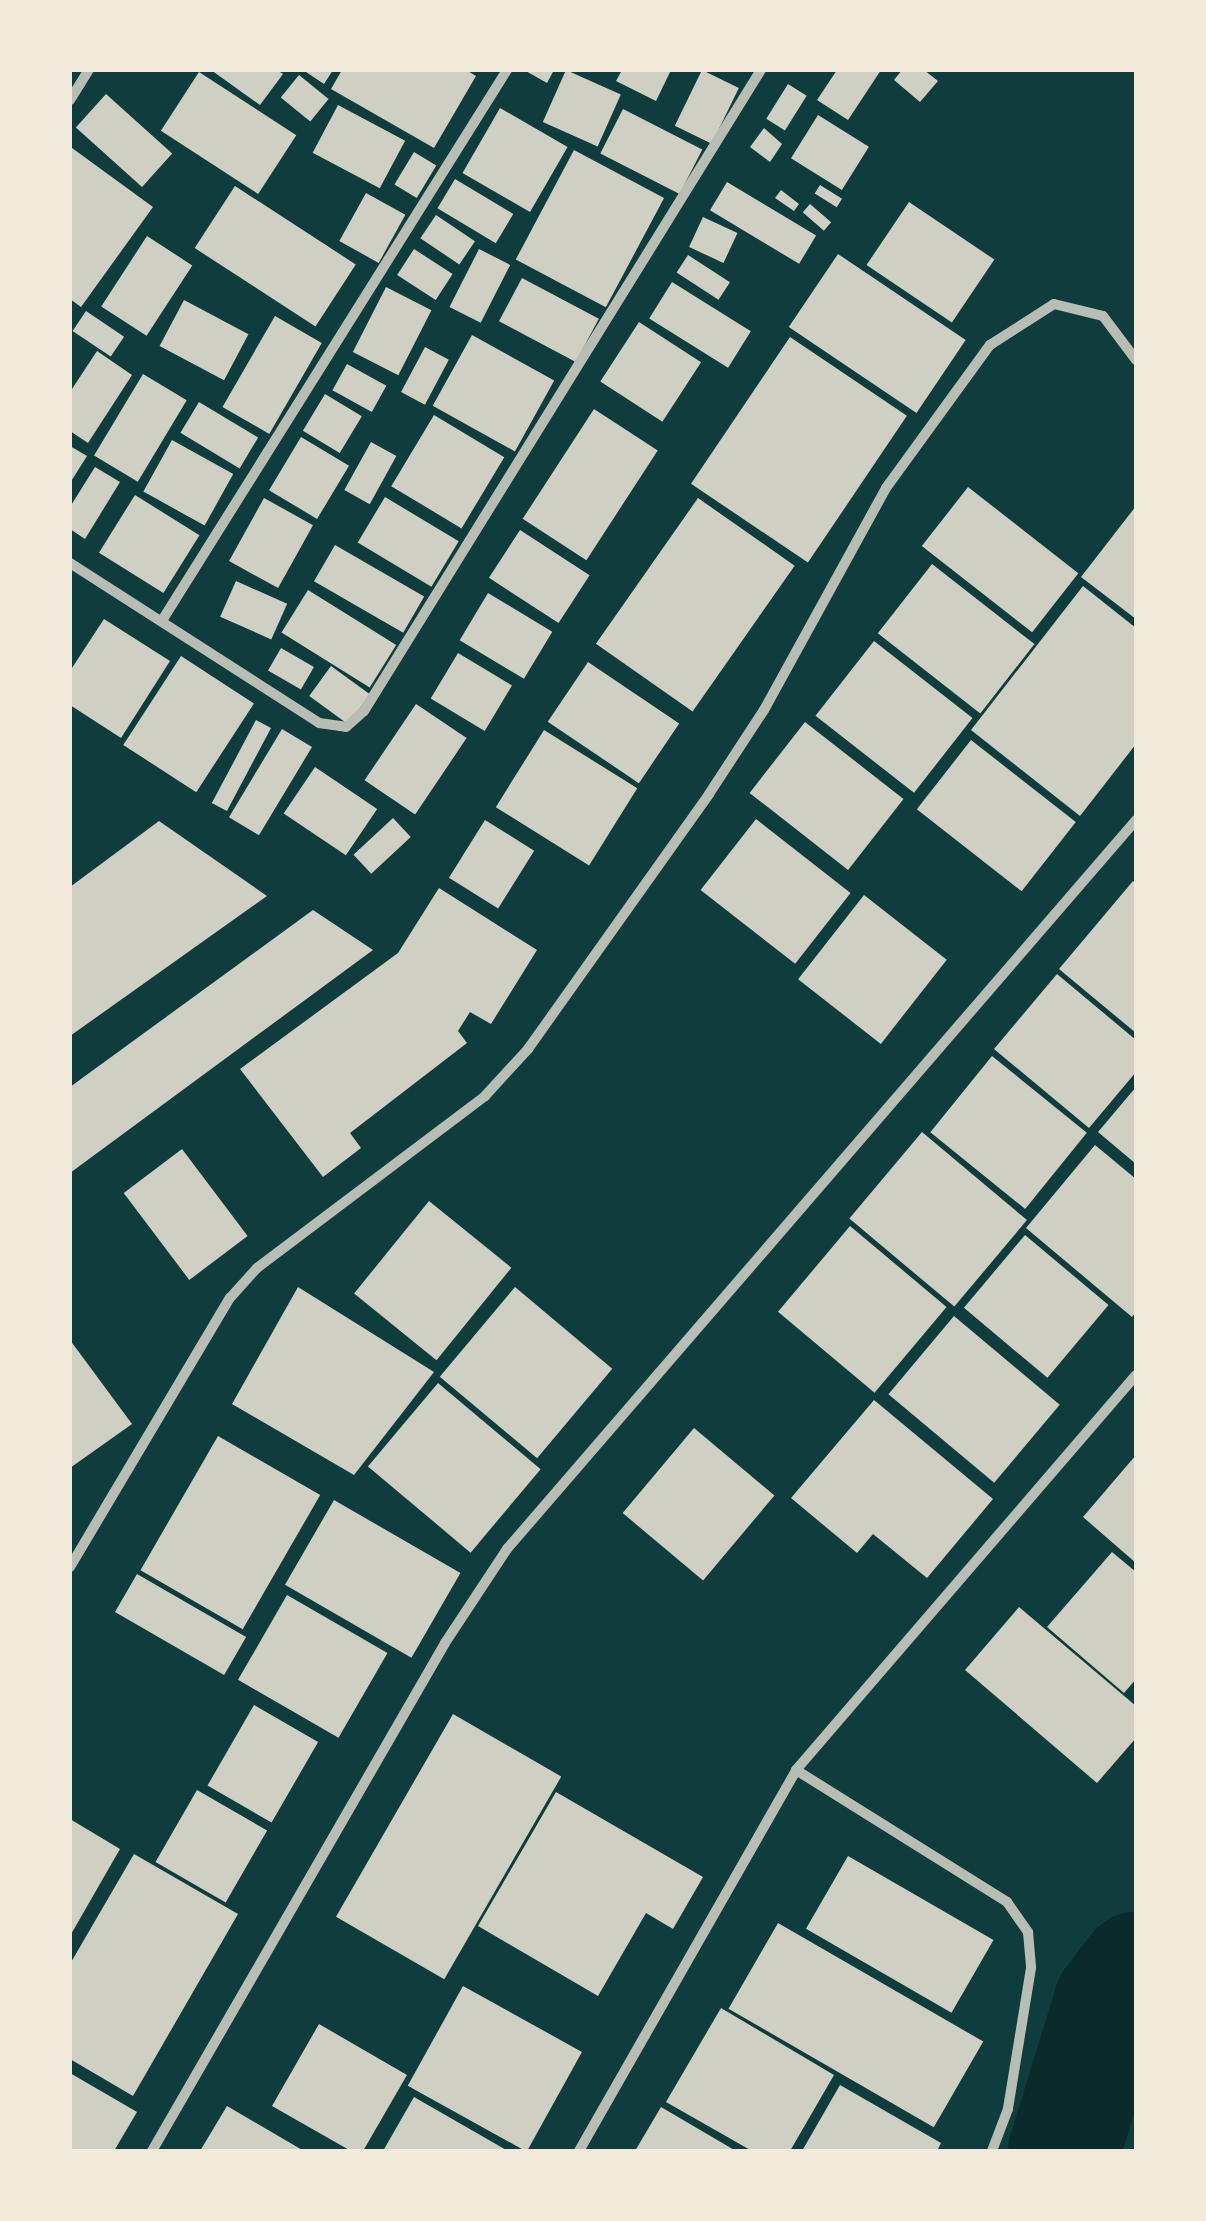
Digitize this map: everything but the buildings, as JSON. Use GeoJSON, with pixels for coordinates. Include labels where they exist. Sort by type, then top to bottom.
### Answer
{"type":"FeatureCollection","features":[{"type":"Feature","properties":{"kind":"street"},"geometry":{"type":"LineString","coordinates":[[70,100],[89,70]]}},
{"type":"Feature","properties":{"kind":"street"},"geometry":{"type":"LineString","coordinates":[[163,618],[507,70]]}},
{"type":"Feature","properties":{"kind":"street"},"geometry":{"type":"LineString","coordinates":[[70,563],[163,618],[319,723],[346,728],[364,711],[760,70]]}},
{"type":"Feature","properties":{"kind":"street"},"geometry":{"type":"LineString","coordinates":[[70,1567],[171,1390],[256,1268],[485,1096],[528,1049],[764,710],[886,488],[990,345],[1054,304],[1103,316],[1136,360]]}},
{"type":"Feature","properties":{"kind":"street"},"geometry":{"type":"LineString","coordinates":[[152,2151],[445,1643],[507,1549],[1136,820]]}},
{"type":"Feature","properties":{"kind":"street"},"geometry":{"type":"LineString","coordinates":[[579,2151],[796,1770],[1136,1374]]}},
{"type":"Feature","properties":{"kind":"street"},"geometry":{"type":"LineString","coordinates":[[796,1770],[1007,1902],[1028,1932],[1030,1968],[1008,2109],[992,2151]]}},
{"type":"Feature","properties":{"kind":"waterway"},"geometry":{"type":"LineString","coordinates":[[1064,2151],[1110,2002],[1136,1968]]}}]}
